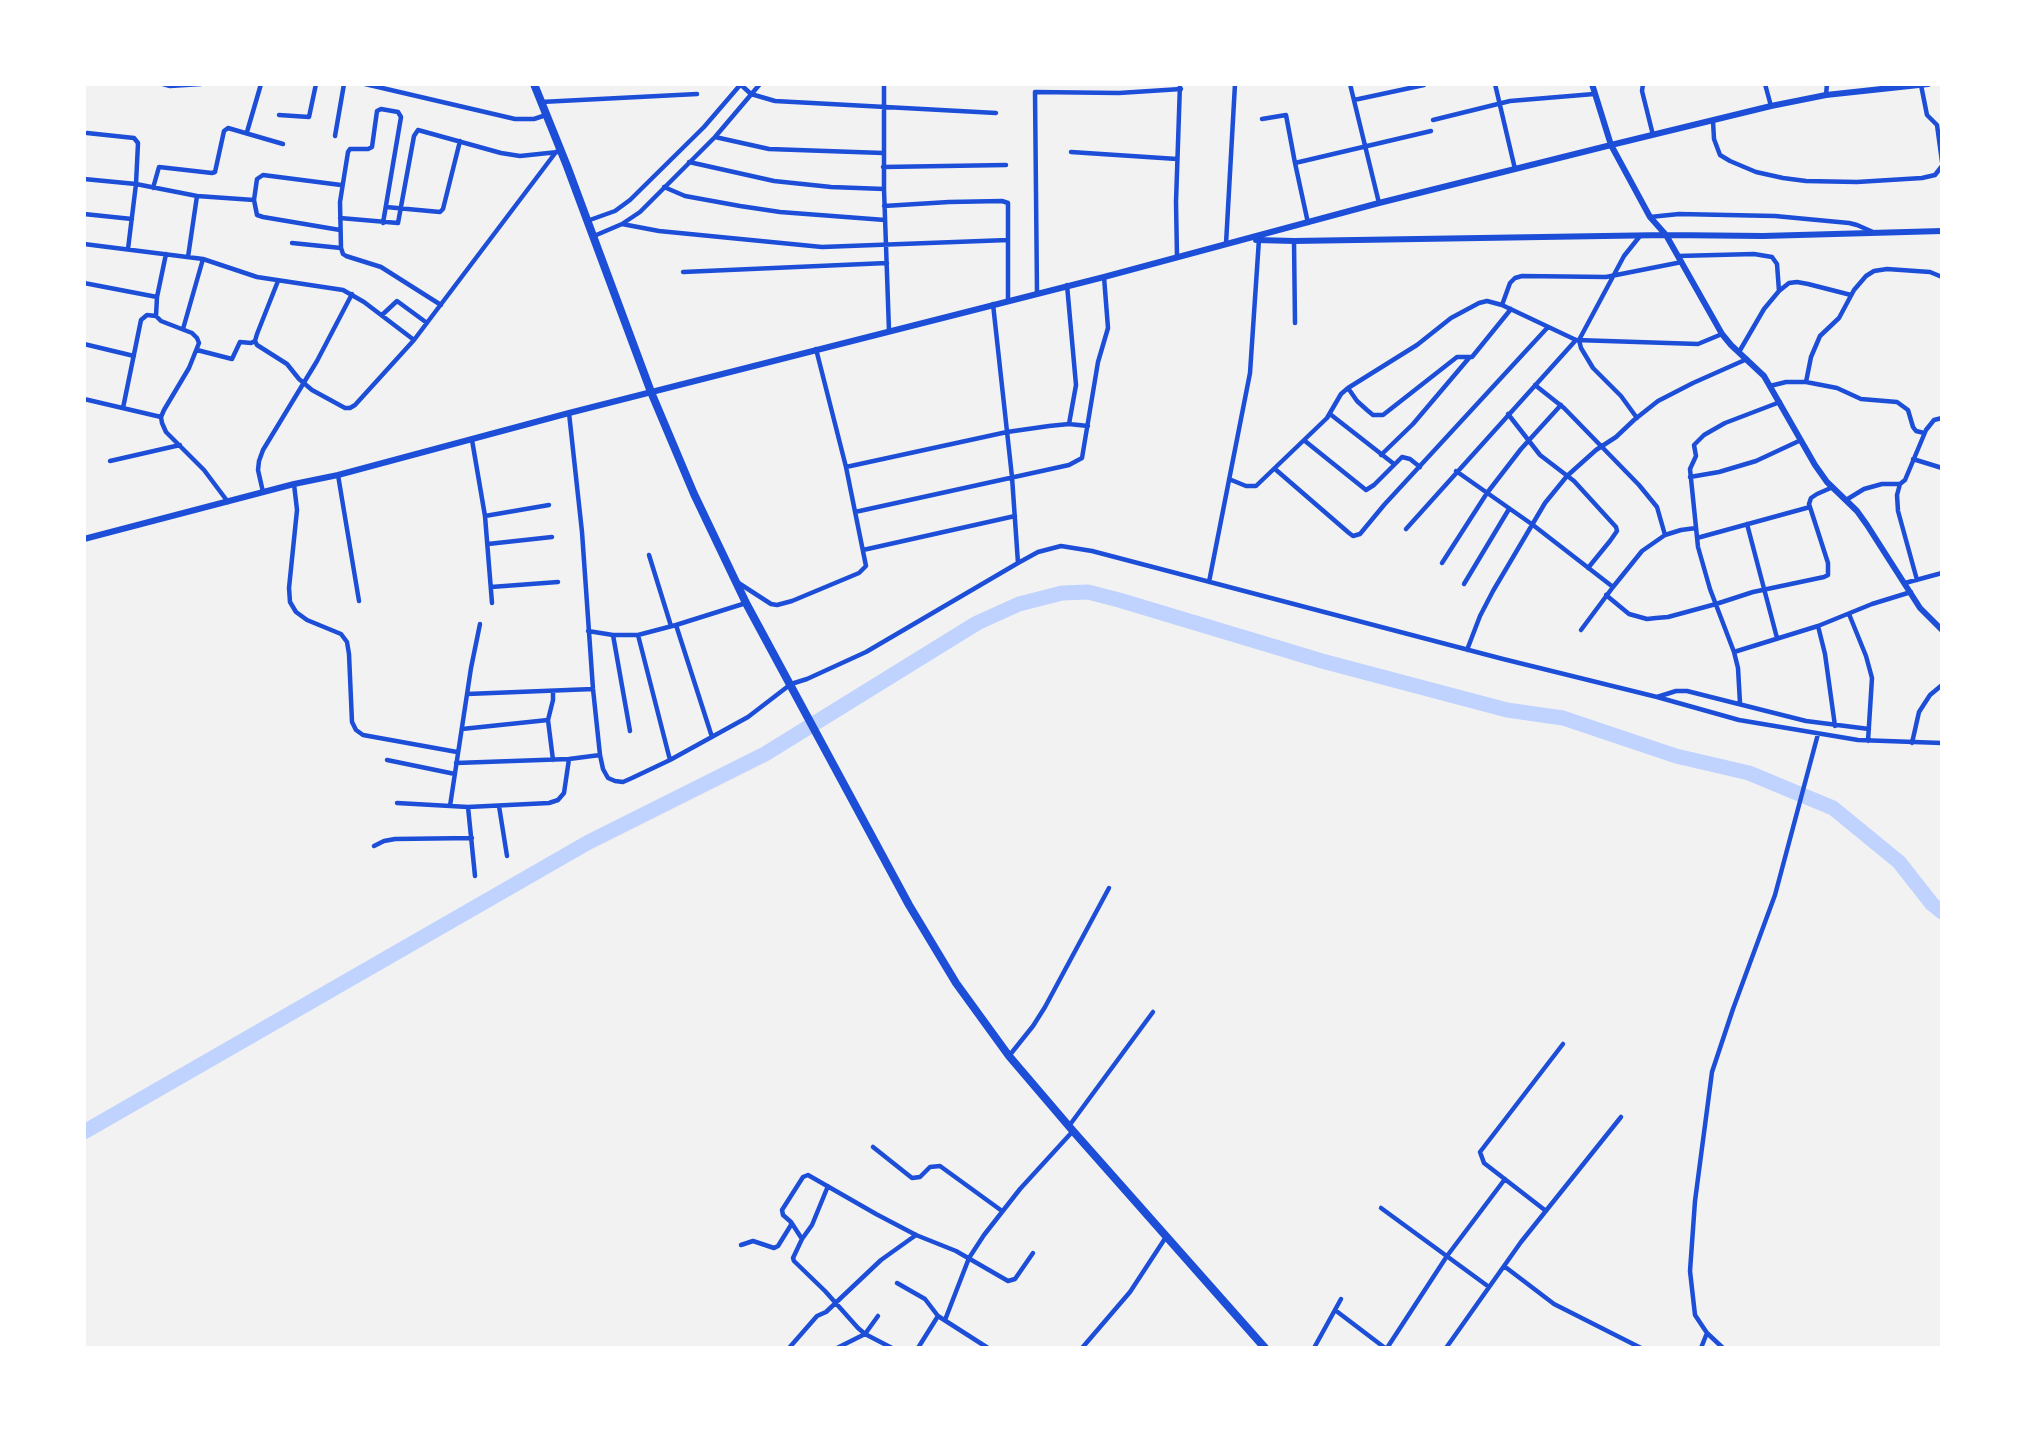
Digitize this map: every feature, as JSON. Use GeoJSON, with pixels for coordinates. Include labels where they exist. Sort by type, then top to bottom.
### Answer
{"type":"FeatureCollection","features":[{"type":"Feature","properties":{"kind":"main road"},"geometry":{"type":"LineString","coordinates":[[534,84],[651,392],[694,494],[746,603],[909,905],[956,984],[1009,1056],[1265,1348]]}},
{"type":"Feature","properties":{"kind":"street"},"geometry":{"type":"LineString","coordinates":[[163,84],[170,86],[201,84]]}},
{"type":"Feature","properties":{"kind":"street"},"geometry":{"type":"LineString","coordinates":[[247,132],[261,84]]}},
{"type":"Feature","properties":{"kind":"street"},"geometry":{"type":"LineString","coordinates":[[279,115],[309,117],[316,84]]}},
{"type":"Feature","properties":{"kind":"street"},"geometry":{"type":"LineString","coordinates":[[335,136],[344,84]]}},
{"type":"Feature","properties":{"kind":"street"},"geometry":{"type":"LineString","coordinates":[[365,84],[515,119],[534,119],[546,115]]}},
{"type":"Feature","properties":{"kind":"street"},"geometry":{"type":"LineString","coordinates":[[587,221],[615,211],[630,200],[704,128],[740,84],[751,94],[789,103],[996,113]]}},
{"type":"Feature","properties":{"kind":"street"},"geometry":{"type":"LineString","coordinates":[[593,237],[622,224],[640,212],[715,138],[760,84]]}},
{"type":"Feature","properties":{"kind":"street"},"geometry":{"type":"LineString","coordinates":[[884,84],[884,206],[889,331]]}},
{"type":"Feature","properties":{"kind":"street"},"geometry":{"type":"LineString","coordinates":[[1131,92],[1132,84]]}},
{"type":"Feature","properties":{"kind":"street"},"geometry":{"type":"LineString","coordinates":[[1226,244],[1235,84]]}},
{"type":"Feature","properties":{"kind":"street"},"geometry":{"type":"LineString","coordinates":[[1350,84],[1379,203]]}},
{"type":"Feature","properties":{"kind":"street"},"geometry":{"type":"LineString","coordinates":[[1495,84],[1515,169]]}},
{"type":"Feature","properties":{"kind":"street"},"geometry":{"type":"LineString","coordinates":[[1592,84],[1611,145],[1650,218],[1666,235],[1722,334],[1756,367],[1780,402],[1815,465],[1867,525],[1920,608],[1942,630]]}},
{"type":"Feature","properties":{"kind":"street"},"geometry":{"type":"LineString","coordinates":[[1643,84],[1642,91],[1653,135]]}},
{"type":"Feature","properties":{"kind":"street"},"geometry":{"type":"LineString","coordinates":[[1765,84],[1770,106]]}},
{"type":"Feature","properties":{"kind":"street"},"geometry":{"type":"LineString","coordinates":[[1826,95],[1827,84]]}},
{"type":"Feature","properties":{"kind":"street"},"geometry":{"type":"LineString","coordinates":[[84,539],[472,440],[569,412],[1104,277],[1379,203],[1611,145],[1770,106],[1826,95],[1928,84]]}},
{"type":"Feature","properties":{"kind":"street"},"geometry":{"type":"LineString","coordinates":[[1713,121],[1714,139],[1720,154],[1756,172],[1806,181],[1857,182],[1922,178],[1935,175],[1942,164],[1937,126],[1927,115],[1921,85]]}},
{"type":"Feature","properties":{"kind":"street"},"geometry":{"type":"LineString","coordinates":[[1354,100],[1424,86]]}},
{"type":"Feature","properties":{"kind":"street"},"geometry":{"type":"LineString","coordinates":[[1036,293],[1035,92],[1131,92],[1180,87],[1176,202],[1177,257]]}},
{"type":"Feature","properties":{"kind":"street"},"geometry":{"type":"LineString","coordinates":[[541,102],[697,94]]}},
{"type":"Feature","properties":{"kind":"street"},"geometry":{"type":"LineString","coordinates":[[1433,120],[1500,102],[1594,94]]}},
{"type":"Feature","properties":{"kind":"street"},"geometry":{"type":"LineString","coordinates":[[382,223],[401,117],[398,112],[378,110],[372,147],[350,149],[348,152],[341,185],[341,248],[346,256],[381,267],[441,305]]}},
{"type":"Feature","properties":{"kind":"street"},"geometry":{"type":"LineString","coordinates":[[1262,119],[1287,115],[1294,163],[1308,223]]}},
{"type":"Feature","properties":{"kind":"street"},"geometry":{"type":"LineString","coordinates":[[153,188],[159,166],[215,172],[225,129],[231,128],[247,132],[283,144]]}},
{"type":"Feature","properties":{"kind":"street"},"geometry":{"type":"LineString","coordinates":[[340,218],[398,223],[415,132],[422,130],[501,153],[520,156],[558,152]]}},
{"type":"Feature","properties":{"kind":"street"},"geometry":{"type":"LineString","coordinates":[[1294,163],[1431,131]]}},
{"type":"Feature","properties":{"kind":"street"},"geometry":{"type":"LineString","coordinates":[[87,133],[137,140],[136,184],[128,249]]}},
{"type":"Feature","properties":{"kind":"street"},"geometry":{"type":"LineString","coordinates":[[715,138],[770,149],[883,153]]}},
{"type":"Feature","properties":{"kind":"street"},"geometry":{"type":"LineString","coordinates":[[386,207],[440,212],[443,209],[460,141]]}},
{"type":"Feature","properties":{"kind":"street"},"geometry":{"type":"LineString","coordinates":[[255,341],[261,349],[287,364],[304,384],[345,408],[355,405],[414,340],[558,152]]}},
{"type":"Feature","properties":{"kind":"street"},"geometry":{"type":"LineString","coordinates":[[1071,152],[1177,159]]}},
{"type":"Feature","properties":{"kind":"street"},"geometry":{"type":"LineString","coordinates":[[689,162],[774,181],[884,189]]}},
{"type":"Feature","properties":{"kind":"street"},"geometry":{"type":"LineString","coordinates":[[884,167],[1006,165]]}},
{"type":"Feature","properties":{"kind":"street"},"geometry":{"type":"LineString","coordinates":[[340,230],[257,215],[254,200],[257,179],[263,175],[341,185]]}},
{"type":"Feature","properties":{"kind":"street"},"geometry":{"type":"LineString","coordinates":[[84,179],[136,184],[197,196],[254,200]]}},
{"type":"Feature","properties":{"kind":"street"},"geometry":{"type":"LineString","coordinates":[[664,187],[686,196],[780,212],[885,220]]}},
{"type":"Feature","properties":{"kind":"street"},"geometry":{"type":"LineString","coordinates":[[188,257],[197,196]]}},
{"type":"Feature","properties":{"kind":"street"},"geometry":{"type":"LineString","coordinates":[[884,206],[1005,201],[1009,206],[1008,300]]}},
{"type":"Feature","properties":{"kind":"street"},"geometry":{"type":"LineString","coordinates":[[84,214],[132,219]]}},
{"type":"Feature","properties":{"kind":"street"},"geometry":{"type":"LineString","coordinates":[[1650,218],[1679,214],[1775,216],[1857,225],[1875,234]]}},
{"type":"Feature","properties":{"kind":"street"},"geometry":{"type":"LineString","coordinates":[[622,224],[659,231],[787,245],[832,246],[1008,240]]}},
{"type":"Feature","properties":{"kind":"street"},"geometry":{"type":"LineString","coordinates":[[1246,240],[1640,235],[1763,236],[1942,231]]}},
{"type":"Feature","properties":{"kind":"street"},"geometry":{"type":"LineString","coordinates":[[1406,529],[1456,471],[1577,340],[1624,256],[1640,235]]}},
{"type":"Feature","properties":{"kind":"street"},"geometry":{"type":"LineString","coordinates":[[1209,582],[1250,373],[1259,239]]}},
{"type":"Feature","properties":{"kind":"street"},"geometry":{"type":"LineString","coordinates":[[1294,241],[1295,323]]}},
{"type":"Feature","properties":{"kind":"street"},"geometry":{"type":"LineString","coordinates":[[292,243],[341,248]]}},
{"type":"Feature","properties":{"kind":"street"},"geometry":{"type":"LineString","coordinates":[[84,244],[203,259],[257,277],[330,286],[352,294],[414,340]]}},
{"type":"Feature","properties":{"kind":"street"},"geometry":{"type":"LineString","coordinates":[[166,254],[157,297],[156,315],[161,321],[192,333],[199,344],[161,417],[162,423],[166,432],[204,470],[228,502]]}},
{"type":"Feature","properties":{"kind":"street"},"geometry":{"type":"LineString","coordinates":[[1502,304],[1510,283],[1522,276],[1600,277],[1680,259],[1754,254],[1772,257],[1777,264],[1779,291]]}},
{"type":"Feature","properties":{"kind":"street"},"geometry":{"type":"LineString","coordinates":[[183,329],[203,259]]}},
{"type":"Feature","properties":{"kind":"street"},"geometry":{"type":"LineString","coordinates":[[683,272],[886,263]]}},
{"type":"Feature","properties":{"kind":"street"},"geometry":{"type":"LineString","coordinates":[[1806,382],[1811,357],[1820,336],[1839,318],[1851,295],[1866,276],[1882,270],[1912,270],[1930,272],[1942,277]]}},
{"type":"Feature","properties":{"kind":"street"},"geometry":{"type":"LineString","coordinates":[[855,512],[1077,462],[1082,458],[1098,362],[1108,328],[1104,277]]}},
{"type":"Feature","properties":{"kind":"street"},"geometry":{"type":"LineString","coordinates":[[255,341],[278,281]]}},
{"type":"Feature","properties":{"kind":"street"},"geometry":{"type":"LineString","coordinates":[[1738,352],[1764,309],[1789,283],[1797,282],[1851,295]]}},
{"type":"Feature","properties":{"kind":"street"},"geometry":{"type":"LineString","coordinates":[[84,284],[157,297]]}},
{"type":"Feature","properties":{"kind":"street"},"geometry":{"type":"LineString","coordinates":[[1067,285],[1076,385],[1069,424]]}},
{"type":"Feature","properties":{"kind":"street"},"geometry":{"type":"LineString","coordinates":[[263,492],[258,470],[263,450],[304,384],[352,294]]}},
{"type":"Feature","properties":{"kind":"street"},"geometry":{"type":"LineString","coordinates":[[382,315],[397,301],[427,323]]}},
{"type":"Feature","properties":{"kind":"street"},"geometry":{"type":"LineString","coordinates":[[1229,479],[1252,487],[1260,483],[1305,441],[1330,414],[1341,394],[1348,388],[1392,363],[1451,318],[1487,301],[1502,304],[1577,340],[1698,344],[1722,334]]}},
{"type":"Feature","properties":{"kind":"street"},"geometry":{"type":"LineString","coordinates":[[993,304],[1012,477],[1018,563]]}},
{"type":"Feature","properties":{"kind":"street"},"geometry":{"type":"LineString","coordinates":[[1381,455],[1413,424],[1510,309]]}},
{"type":"Feature","properties":{"kind":"street"},"geometry":{"type":"LineString","coordinates":[[123,408],[141,320],[147,315],[156,315]]}},
{"type":"Feature","properties":{"kind":"street"},"geometry":{"type":"LineString","coordinates":[[1275,469],[1349,533],[1357,536],[1548,327]]}},
{"type":"Feature","properties":{"kind":"street"},"geometry":{"type":"LineString","coordinates":[[1577,340],[1593,368],[1621,396],[1636,418]]}},
{"type":"Feature","properties":{"kind":"street"},"geometry":{"type":"LineString","coordinates":[[197,350],[232,358],[240,342],[255,341]]}},
{"type":"Feature","properties":{"kind":"street"},"geometry":{"type":"LineString","coordinates":[[84,344],[134,356]]}},
{"type":"Feature","properties":{"kind":"street"},"geometry":{"type":"LineString","coordinates":[[735,581],[771,604],[784,604],[864,570],[866,566],[846,468],[816,349]]}},
{"type":"Feature","properties":{"kind":"street"},"geometry":{"type":"LineString","coordinates":[[1348,388],[1357,401],[1373,415],[1383,415],[1460,355],[1469,358]]}},
{"type":"Feature","properties":{"kind":"street"},"geometry":{"type":"LineString","coordinates":[[1467,650],[1480,616],[1545,503],[1567,476],[1636,418],[1671,394],[1746,359]]}},
{"type":"Feature","properties":{"kind":"street"},"geometry":{"type":"LineString","coordinates":[[1770,386],[1786,382],[1806,382],[1837,388],[1861,399],[1897,402],[1908,410],[1916,431],[1924,433]]}},
{"type":"Feature","properties":{"kind":"street"},"geometry":{"type":"LineString","coordinates":[[1534,386],[1561,405],[1653,502],[1660,514],[1665,535]]}},
{"type":"Feature","properties":{"kind":"street"},"geometry":{"type":"LineString","coordinates":[[84,399],[161,417]]}},
{"type":"Feature","properties":{"kind":"street"},"geometry":{"type":"LineString","coordinates":[[1740,703],[1738,668],[1734,652],[1704,573],[1697,538],[1690,469],[1696,456],[1694,445],[1714,428],[1780,402]]}},
{"type":"Feature","properties":{"kind":"street"},"geometry":{"type":"LineString","coordinates":[[1442,563],[1487,493],[1528,440],[1561,405]]}},
{"type":"Feature","properties":{"kind":"street"},"geometry":{"type":"LineString","coordinates":[[569,412],[582,532],[588,631],[600,755],[608,778],[615,781],[623,782],[712,738],[762,708],[791,684],[866,652],[1038,552],[1061,546],[1071,546],[1739,720],[1818,735],[1868,741],[1942,743]]}},
{"type":"Feature","properties":{"kind":"street"},"geometry":{"type":"LineString","coordinates":[[1330,414],[1394,464]]}},
{"type":"Feature","properties":{"kind":"street"},"geometry":{"type":"LineString","coordinates":[[1508,414],[1540,456],[1567,476],[1611,521],[1617,531],[1588,568]]}},
{"type":"Feature","properties":{"kind":"street"},"geometry":{"type":"LineString","coordinates":[[1917,580],[1898,511],[1897,495],[1924,433],[1934,420],[1942,418]]}},
{"type":"Feature","properties":{"kind":"street"},"geometry":{"type":"LineString","coordinates":[[846,468],[1007,432],[1069,424],[1088,426]]}},
{"type":"Feature","properties":{"kind":"street"},"geometry":{"type":"LineString","coordinates":[[472,440],[485,516],[492,603]]}},
{"type":"Feature","properties":{"kind":"street"},"geometry":{"type":"LineString","coordinates":[[1690,477],[1719,472],[1756,461],[1801,440]]}},
{"type":"Feature","properties":{"kind":"street"},"geometry":{"type":"LineString","coordinates":[[1305,441],[1366,490],[1402,457],[1406,456],[1420,467]]}},
{"type":"Feature","properties":{"kind":"street"},"geometry":{"type":"LineString","coordinates":[[110,461],[180,445]]}},
{"type":"Feature","properties":{"kind":"street"},"geometry":{"type":"LineString","coordinates":[[1913,459],[1942,468]]}},
{"type":"Feature","properties":{"kind":"street"},"geometry":{"type":"LineString","coordinates":[[1456,471],[1533,525],[1613,586]]}},
{"type":"Feature","properties":{"kind":"street"},"geometry":{"type":"LineString","coordinates":[[338,475],[359,601]]}},
{"type":"Feature","properties":{"kind":"street"},"geometry":{"type":"LineString","coordinates":[[294,484],[297,510],[289,588],[290,602],[296,612],[307,620],[341,634],[347,642],[352,722],[356,730],[363,735],[397,739],[457,752]]}},
{"type":"Feature","properties":{"kind":"street"},"geometry":{"type":"LineString","coordinates":[[1846,500],[1872,486],[1900,484]]}},
{"type":"Feature","properties":{"kind":"street"},"geometry":{"type":"LineString","coordinates":[[1606,595],[1629,614],[1647,619],[1668,617],[1828,575],[1828,563],[1810,507],[1811,498],[1833,487]]}},
{"type":"Feature","properties":{"kind":"street"},"geometry":{"type":"LineString","coordinates":[[485,516],[549,505]]}},
{"type":"Feature","properties":{"kind":"street"},"geometry":{"type":"LineString","coordinates":[[1697,538],[1810,507]]}},
{"type":"Feature","properties":{"kind":"street"},"geometry":{"type":"LineString","coordinates":[[1464,584],[1509,509]]}},
{"type":"Feature","properties":{"kind":"street"},"geometry":{"type":"LineString","coordinates":[[863,550],[1014,516]]}},
{"type":"Feature","properties":{"kind":"street"},"geometry":{"type":"LineString","coordinates":[[1747,524],[1777,638]]}},
{"type":"Feature","properties":{"kind":"street"},"geometry":{"type":"LineString","coordinates":[[1581,630],[1642,551],[1665,535],[1696,528]]}},
{"type":"Feature","properties":{"kind":"street"},"geometry":{"type":"LineString","coordinates":[[488,544],[552,537]]}},
{"type":"Feature","properties":{"kind":"street"},"geometry":{"type":"LineString","coordinates":[[649,555],[712,738]]}},
{"type":"Feature","properties":{"kind":"street"},"geometry":{"type":"LineString","coordinates":[[1905,583],[1942,573]]}},
{"type":"Feature","properties":{"kind":"street"},"geometry":{"type":"LineString","coordinates":[[491,587],[558,582]]}},
{"type":"Feature","properties":{"kind":"street"},"geometry":{"type":"LineString","coordinates":[[1734,652],[1818,626],[1911,592]]}},
{"type":"Feature","properties":{"kind":"street"},"geometry":{"type":"LineString","coordinates":[[588,631],[612,635],[638,635],[746,603]]}},
{"type":"Feature","properties":{"kind":"street"},"geometry":{"type":"LineString","coordinates":[[1849,614],[1872,678],[1868,741]]}},
{"type":"Feature","properties":{"kind":"street"},"geometry":{"type":"LineString","coordinates":[[450,806],[457,752],[480,624]]}},
{"type":"Feature","properties":{"kind":"street"},"geometry":{"type":"LineString","coordinates":[[1818,626],[1826,654],[1835,726]]}},
{"type":"Feature","properties":{"kind":"street"},"geometry":{"type":"LineString","coordinates":[[612,635],[630,731]]}},
{"type":"Feature","properties":{"kind":"street"},"geometry":{"type":"LineString","coordinates":[[638,635],[670,760]]}},
{"type":"Feature","properties":{"kind":"street"},"geometry":{"type":"LineString","coordinates":[[1912,742],[1919,712],[1930,695],[1942,685]]}},
{"type":"Feature","properties":{"kind":"street"},"geometry":{"type":"LineString","coordinates":[[467,694],[593,689]]}},
{"type":"Feature","properties":{"kind":"street"},"geometry":{"type":"LineString","coordinates":[[553,691],[554,700],[548,720],[553,760]]}},
{"type":"Feature","properties":{"kind":"street"},"geometry":{"type":"LineString","coordinates":[[1657,697],[1676,691],[1687,691],[1806,721],[1869,729]]}},
{"type":"Feature","properties":{"kind":"street"},"geometry":{"type":"LineString","coordinates":[[462,729],[548,720]]}},
{"type":"Feature","properties":{"kind":"street"},"geometry":{"type":"LineString","coordinates":[[1724,1348],[1707,1333],[1695,1315],[1690,1271],[1695,1201],[1712,1072],[1775,895],[1818,735]]}},
{"type":"Feature","properties":{"kind":"street"},"geometry":{"type":"LineString","coordinates":[[456,763],[577,759],[600,755]]}},
{"type":"Feature","properties":{"kind":"street"},"geometry":{"type":"LineString","coordinates":[[387,759],[455,774]]}},
{"type":"Feature","properties":{"kind":"street"},"geometry":{"type":"LineString","coordinates":[[397,803],[468,807],[538,805],[558,800],[564,793],[569,759]]}},
{"type":"Feature","properties":{"kind":"street"},"geometry":{"type":"LineString","coordinates":[[499,806],[507,856]]}},
{"type":"Feature","properties":{"kind":"street"},"geometry":{"type":"LineString","coordinates":[[468,807],[475,876]]}},
{"type":"Feature","properties":{"kind":"street"},"geometry":{"type":"LineString","coordinates":[[374,846],[395,839],[472,838]]}},
{"type":"Feature","properties":{"kind":"street"},"geometry":{"type":"LineString","coordinates":[[1009,1056],[1033,1026],[1045,1006],[1109,888]]}},
{"type":"Feature","properties":{"kind":"street"},"geometry":{"type":"LineString","coordinates":[[945,1320],[969,1258],[1002,1211],[1071,1128],[1153,1012]]}},
{"type":"Feature","properties":{"kind":"street"},"geometry":{"type":"LineString","coordinates":[[1545,1211],[1484,1163],[1480,1152],[1563,1044]]}},
{"type":"Feature","properties":{"kind":"street"},"geometry":{"type":"LineString","coordinates":[[1446,1348],[1545,1211],[1621,1117]]}},
{"type":"Feature","properties":{"kind":"street"},"geometry":{"type":"LineString","coordinates":[[873,1147],[912,1178],[920,1177],[930,1167],[940,1166],[1002,1211]]}},
{"type":"Feature","properties":{"kind":"street"},"geometry":{"type":"LineString","coordinates":[[802,1239],[791,1222],[783,1215],[782,1210],[803,1177],[808,1175],[916,1235],[969,1258],[1011,1281],[1015,1280],[1033,1253]]}},
{"type":"Feature","properties":{"kind":"street"},"geometry":{"type":"LineString","coordinates":[[1335,1310],[1386,1348],[1447,1256],[1505,1179]]}},
{"type":"Feature","properties":{"kind":"street"},"geometry":{"type":"LineString","coordinates":[[828,1186],[812,1225],[802,1239],[793,1259],[865,1334],[892,1348]]}},
{"type":"Feature","properties":{"kind":"street"},"geometry":{"type":"LineString","coordinates":[[1381,1208],[1489,1287]]}},
{"type":"Feature","properties":{"kind":"street"},"geometry":{"type":"LineString","coordinates":[[741,1245],[753,1241],[776,1248],[791,1222]]}},
{"type":"Feature","properties":{"kind":"street"},"geometry":{"type":"LineString","coordinates":[[792,1347],[817,1316],[826,1312],[881,1260],[916,1235]]}},
{"type":"Feature","properties":{"kind":"street"},"geometry":{"type":"LineString","coordinates":[[1082,1348],[1130,1292],[1166,1237]]}},
{"type":"Feature","properties":{"kind":"street"},"geometry":{"type":"LineString","coordinates":[[1504,1266],[1554,1304],[1641,1348]]}},
{"type":"Feature","properties":{"kind":"street"},"geometry":{"type":"LineString","coordinates":[[897,1283],[925,1299],[938,1316],[988,1348]]}},
{"type":"Feature","properties":{"kind":"street"},"geometry":{"type":"LineString","coordinates":[[1314,1348],[1341,1299]]}},
{"type":"Feature","properties":{"kind":"street"},"geometry":{"type":"LineString","coordinates":[[837,1348],[865,1334],[878,1316]]}},
{"type":"Feature","properties":{"kind":"street"},"geometry":{"type":"LineString","coordinates":[[918,1348],[938,1316]]}},
{"type":"Feature","properties":{"kind":"street"},"geometry":{"type":"LineString","coordinates":[[1701,1348],[1707,1333]]}},
{"type":"Feature","properties":{"kind":"waterway"},"geometry":{"type":"LineString","coordinates":[[84,1132],[587,843],[765,754],[977,623],[1019,604],[1062,593],[1088,592],[1119,600],[1322,661],[1507,710],[1563,718],[1676,756],[1749,773],[1833,808],[1899,862],[1932,904],[1942,912]]}}]}
